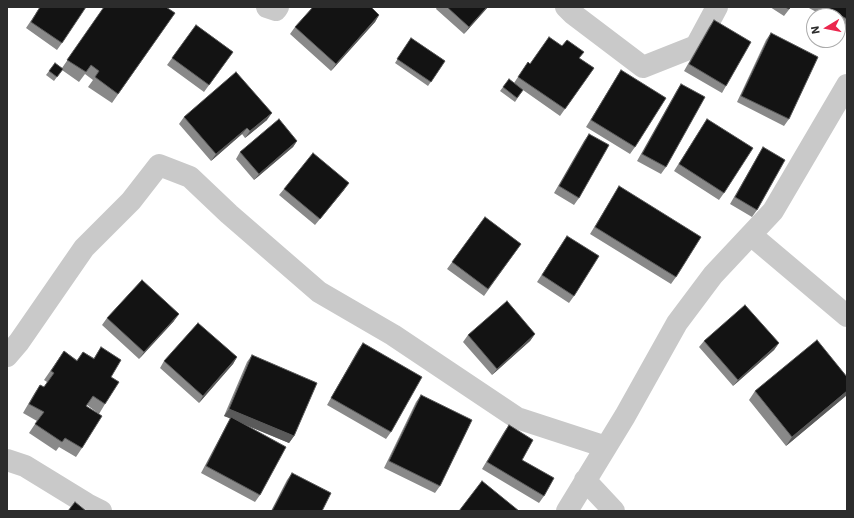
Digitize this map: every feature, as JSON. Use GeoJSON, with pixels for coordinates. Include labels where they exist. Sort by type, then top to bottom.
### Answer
{"type":"FeatureCollection","features":[{"type":"Feature","properties":{"kind":"street"},"geometry":{"type":"LineString","coordinates":[[267,7],[276,10],[278,7]]}},
{"type":"Feature","properties":{"kind":"street"},"geometry":{"type":"LineString","coordinates":[[566,7],[643,67],[696,46],[717,7]]}},
{"type":"Feature","properties":{"kind":"street"},"geometry":{"type":"LineString","coordinates":[[567,511],[606,447],[677,323],[713,275],[773,211],[847,85]]}},
{"type":"Feature","properties":{"kind":"street"},"geometry":{"type":"LineString","coordinates":[[7,356],[19,342],[84,248],[131,201],[159,165],[190,177],[229,214],[319,292],[393,334],[517,418],[606,447]]}},
{"type":"Feature","properties":{"kind":"street"},"geometry":{"type":"LineString","coordinates":[[751,235],[847,316]]}},
{"type":"Feature","properties":{"kind":"street"},"geometry":{"type":"LineString","coordinates":[[7,460],[25,466],[101,511]]}},
{"type":"Feature","properties":{"kind":"street"},"geometry":{"type":"LineString","coordinates":[[585,480],[614,511]]}},
{"type":"Feature","properties":{"kind":"building"},"geometry":{"type":"Polygon","coordinates":[[[40,7],[86,7],[62,43],[31,22],[40,7]]]}},
{"type":"Feature","properties":{"kind":"building"},"geometry":{"type":"Polygon","coordinates":[[[104,7],[166,7],[175,13],[118,94],[95,77],[99,71],[91,65],[86,72],[67,60],[104,7]]]}},
{"type":"Feature","properties":{"kind":"building"},"geometry":{"type":"Polygon","coordinates":[[[313,7],[371,7],[379,15],[336,64],[295,27],[313,7]]]}},
{"type":"Feature","properties":{"kind":"building"},"geometry":{"type":"Polygon","coordinates":[[[447,7],[487,7],[469,27],[447,7]]]}},
{"type":"Feature","properties":{"kind":"building"},"geometry":{"type":"Polygon","coordinates":[[[825,7],[847,7],[847,19],[846,8],[825,7]]]}},
{"type":"Feature","properties":{"kind":"building"},"geometry":{"type":"Polygon","coordinates":[[[714,20],[751,42],[726,86],[689,64],[714,20]]]}},
{"type":"Feature","properties":{"kind":"building"},"geometry":{"type":"Polygon","coordinates":[[[196,25],[233,52],[209,85],[172,58],[196,25]]]}},
{"type":"Feature","properties":{"kind":"building"},"geometry":{"type":"Polygon","coordinates":[[[771,33],[818,57],[789,119],[741,96],[771,33]]]}},
{"type":"Feature","properties":{"kind":"building"},"geometry":{"type":"Polygon","coordinates":[[[549,37],[562,46],[567,40],[584,52],[579,58],[594,68],[565,109],[518,77],[528,62],[530,64],[549,37]]]}},
{"type":"Feature","properties":{"kind":"building"},"geometry":{"type":"Polygon","coordinates":[[[411,38],[445,61],[431,82],[397,59],[411,38]]]}},
{"type":"Feature","properties":{"kind":"building"},"geometry":{"type":"Polygon","coordinates":[[[55,63],[63,69],[57,77],[49,71],[55,63]]]}},
{"type":"Feature","properties":{"kind":"building"},"geometry":{"type":"Polygon","coordinates":[[[621,70],[666,98],[635,147],[591,120],[621,70]]]}},
{"type":"Feature","properties":{"kind":"building"},"geometry":{"type":"Polygon","coordinates":[[[236,72],[272,113],[250,131],[247,128],[216,154],[184,117],[236,72]]]}},
{"type":"Feature","properties":{"kind":"building"},"geometry":{"type":"Polygon","coordinates":[[[509,79],[523,90],[517,98],[503,87],[509,79]]]}},
{"type":"Feature","properties":{"kind":"building"},"geometry":{"type":"Polygon","coordinates":[[[681,84],[705,97],[666,167],[642,154],[681,84]]]}},
{"type":"Feature","properties":{"kind":"building"},"geometry":{"type":"Polygon","coordinates":[[[279,119],[297,141],[259,174],[240,152],[279,119]]]}},
{"type":"Feature","properties":{"kind":"building"},"geometry":{"type":"Polygon","coordinates":[[[707,119],[753,148],[724,193],[679,164],[707,119]]]}},
{"type":"Feature","properties":{"kind":"building"},"geometry":{"type":"Polygon","coordinates":[[[589,134],[609,145],[579,198],[559,186],[589,134]]]}},
{"type":"Feature","properties":{"kind":"building"},"geometry":{"type":"Polygon","coordinates":[[[763,147],[785,160],[757,210],[735,197],[763,147]]]}},
{"type":"Feature","properties":{"kind":"building"},"geometry":{"type":"Polygon","coordinates":[[[313,153],[349,183],[320,219],[284,189],[313,153]]]}},
{"type":"Feature","properties":{"kind":"building"},"geometry":{"type":"Polygon","coordinates":[[[619,186],[701,237],[676,277],[595,227],[619,186]]]}},
{"type":"Feature","properties":{"kind":"building"},"geometry":{"type":"Polygon","coordinates":[[[485,217],[521,244],[488,289],[452,262],[485,217]]]}},
{"type":"Feature","properties":{"kind":"building"},"geometry":{"type":"Polygon","coordinates":[[[567,236],[599,256],[574,296],[542,275],[567,236]]]}},
{"type":"Feature","properties":{"kind":"building"},"geometry":{"type":"Polygon","coordinates":[[[142,280],[179,314],[144,352],[107,318],[142,280]]]}},
{"type":"Feature","properties":{"kind":"building"},"geometry":{"type":"Polygon","coordinates":[[[507,301],[535,334],[497,369],[468,335],[507,301]]]}},
{"type":"Feature","properties":{"kind":"building"},"geometry":{"type":"Polygon","coordinates":[[[745,305],[779,343],[738,380],[704,341],[745,305]]]}},
{"type":"Feature","properties":{"kind":"building"},"geometry":{"type":"Polygon","coordinates":[[[198,323],[237,357],[203,396],[164,361],[198,323]]]}},
{"type":"Feature","properties":{"kind":"building"},"geometry":{"type":"Polygon","coordinates":[[[817,340],[847,377],[847,391],[792,437],[755,391],[817,340]]]}},
{"type":"Feature","properties":{"kind":"building"},"geometry":{"type":"Polygon","coordinates":[[[363,343],[422,377],[391,432],[331,398],[363,343]]]}},
{"type":"Feature","properties":{"kind":"building"},"geometry":{"type":"Polygon","coordinates":[[[101,347],[121,360],[111,377],[119,382],[105,404],[93,396],[86,406],[102,416],[82,448],[65,438],[62,442],[35,424],[44,412],[29,404],[40,385],[44,387],[54,373],[51,371],[64,351],[77,361],[83,352],[94,359],[101,347]]]}},
{"type":"Feature","properties":{"kind":"building"},"geometry":{"type":"Polygon","coordinates":[[[252,355],[317,383],[294,436],[229,409],[252,355]]]}},
{"type":"Feature","properties":{"kind":"building"},"geometry":{"type":"Polygon","coordinates":[[[421,395],[472,420],[440,486],[389,461],[421,395]]]}},
{"type":"Feature","properties":{"kind":"building"},"geometry":{"type":"Polygon","coordinates":[[[231,417],[286,447],[260,495],[206,466],[231,417]]]}},
{"type":"Feature","properties":{"kind":"building"},"geometry":{"type":"Polygon","coordinates":[[[509,425],[533,440],[522,460],[554,478],[544,496],[487,462],[509,425]]]}},
{"type":"Feature","properties":{"kind":"building"},"geometry":{"type":"Polygon","coordinates":[[[292,473],[331,493],[322,511],[272,511],[292,473]]]}},
{"type":"Feature","properties":{"kind":"building"},"geometry":{"type":"Polygon","coordinates":[[[482,481],[519,511],[459,511],[482,481]]]}},
{"type":"Feature","properties":{"kind":"building"},"geometry":{"type":"Polygon","coordinates":[[[75,502],[86,511],[68,511],[75,502]]]}}]}
